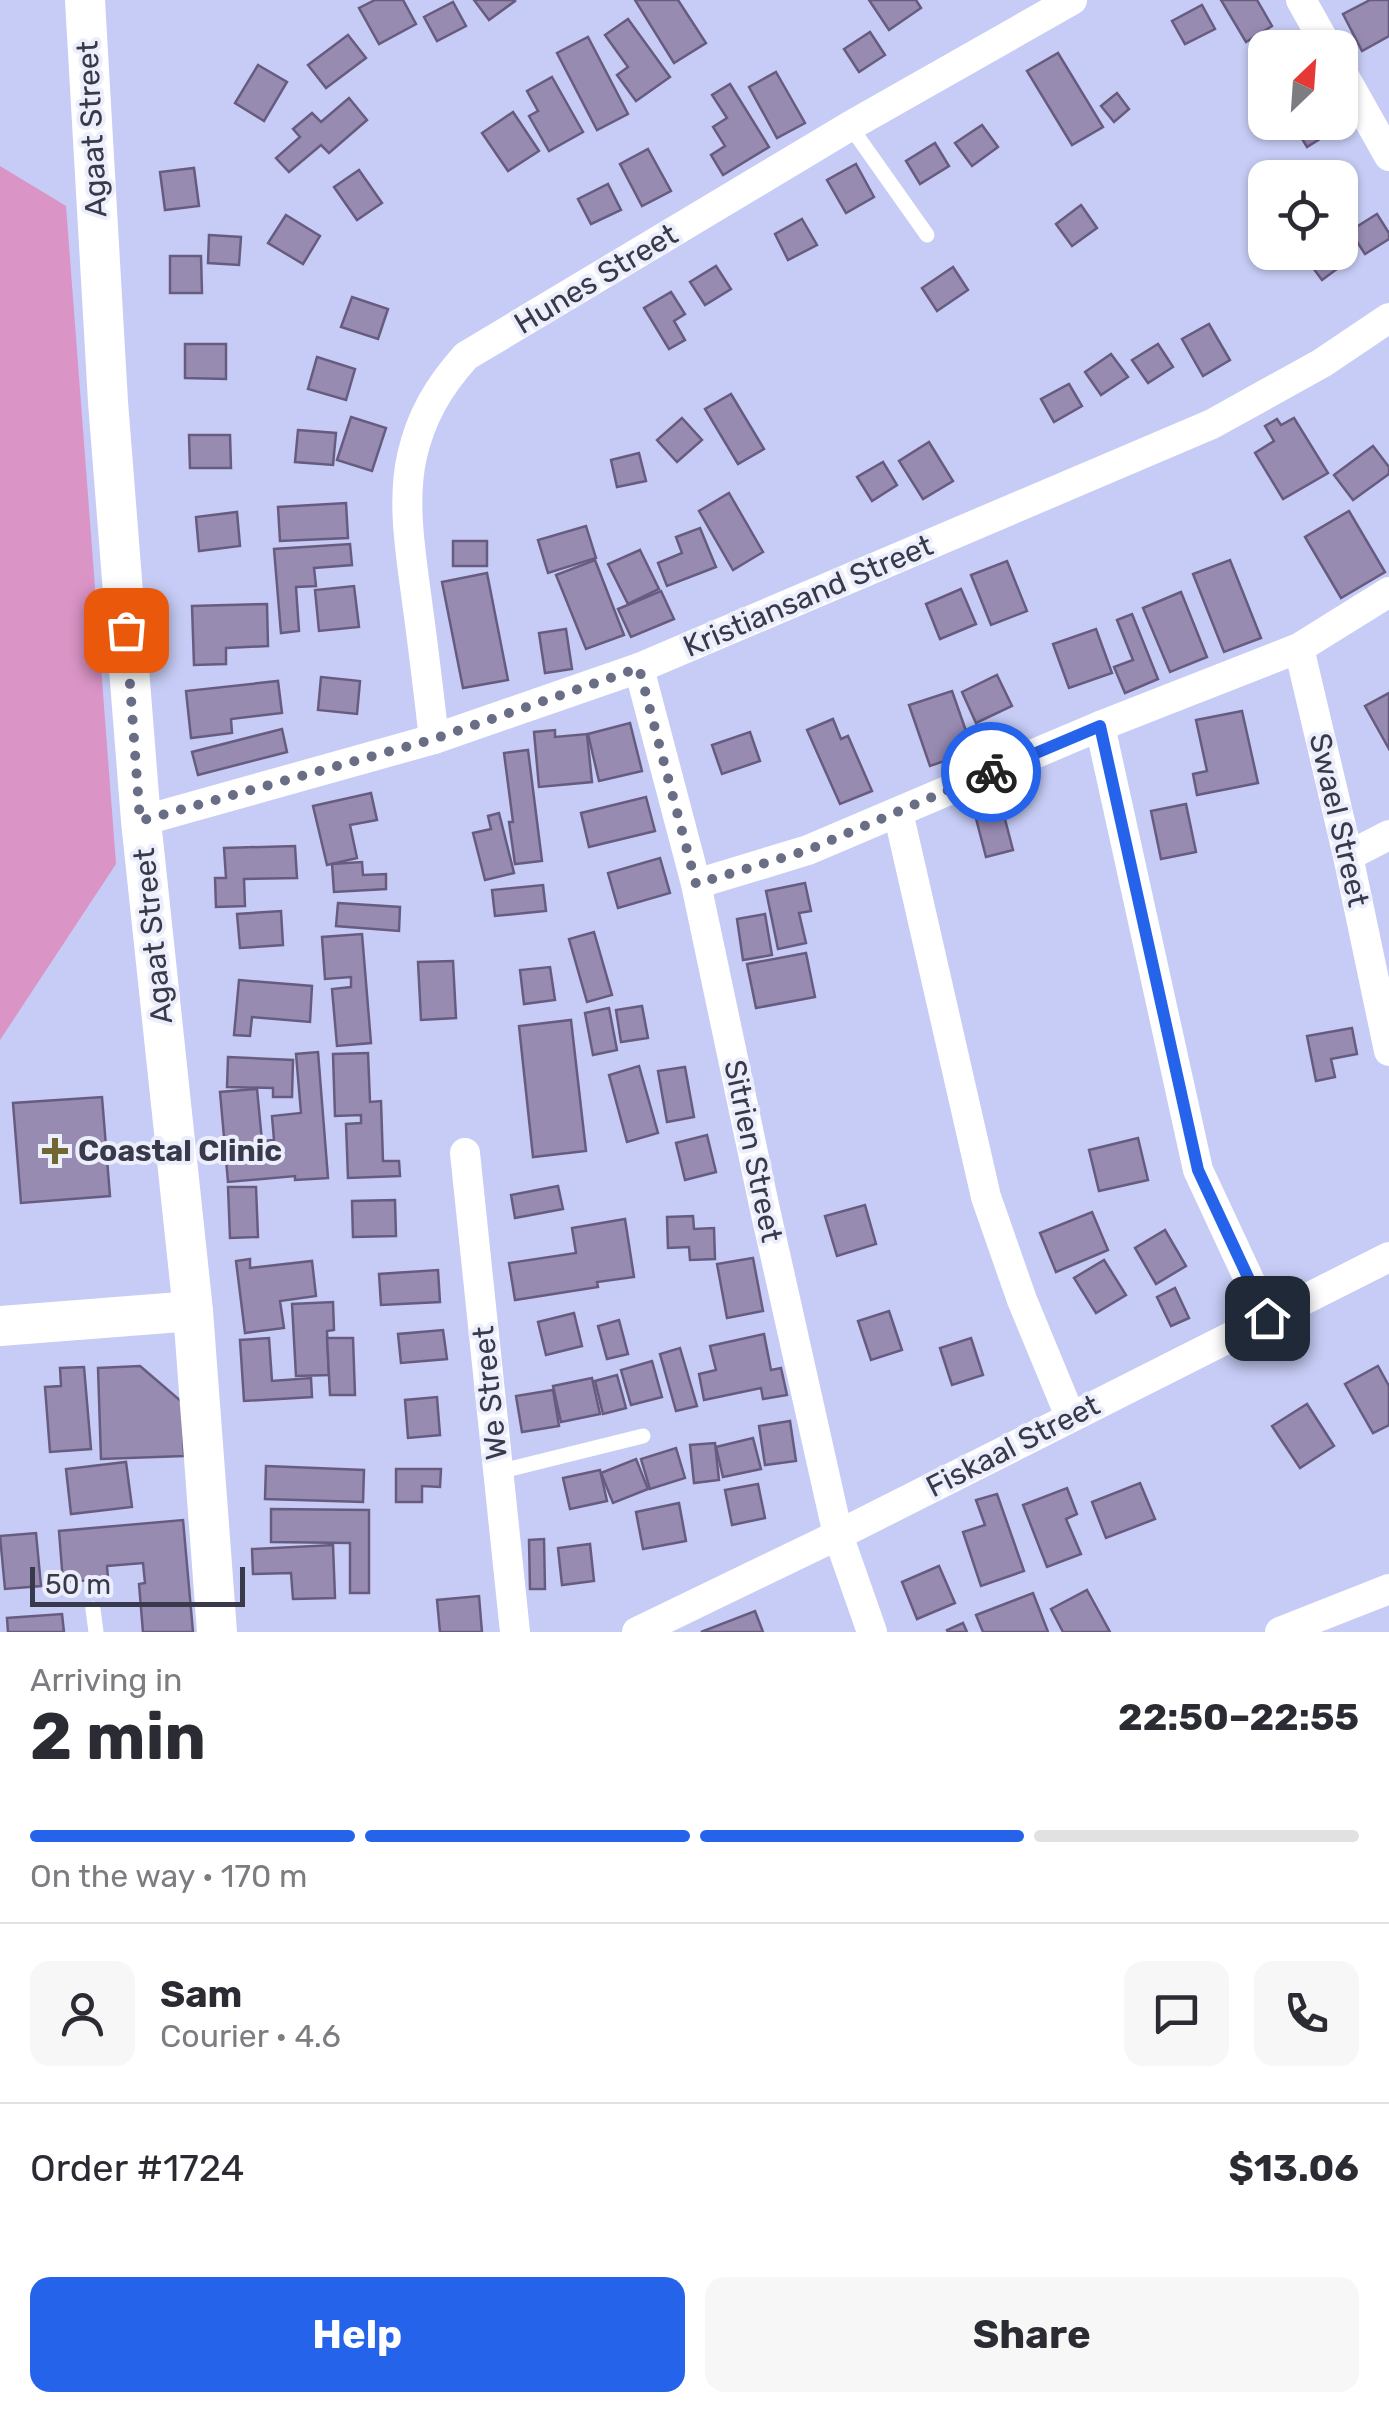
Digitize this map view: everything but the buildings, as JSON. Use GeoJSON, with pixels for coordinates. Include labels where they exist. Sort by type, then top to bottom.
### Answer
{"type":"FeatureCollection","features":[{"type":"Feature","properties":{"kind":"street","name":"Agaat Street"},"geometry":{"type":"LineString","coordinates":[[86,0],[108,402],[140,821],[194,1311],[217,1632]]}},
{"type":"Feature","properties":{"kind":"street","name":"Hunes Street"},"geometry":{"type":"LineString","coordinates":[[434,739],[412,562],[409,500],[411,459],[422,421],[440,385],[466,356],[850,126],[1072,0]]}},
{"type":"Feature","properties":{"kind":"street"},"geometry":{"type":"LineString","coordinates":[[1301,0],[1318,30]]}},
{"type":"Feature","properties":{"kind":"street"},"geometry":{"type":"LineString","coordinates":[[1358,101],[1389,156]]}},
{"type":"Feature","properties":{"kind":"street","name":"Kristiansand Street"},"geometry":{"type":"LineString","coordinates":[[140,821],[434,739],[639,668],[1212,424],[1322,363],[1389,318]]}},
{"type":"Feature","properties":{"kind":"street"},"geometry":{"type":"LineString","coordinates":[[696,884],[808,850],[1100,726],[1299,648],[1389,592]]}},
{"type":"Feature","properties":{"kind":"street","name":"Swael Street"},"geometry":{"type":"LineString","coordinates":[[1299,648],[1389,1051]]}},
{"type":"Feature","properties":{"kind":"street","name":"Sitrien Street"},"geometry":{"type":"LineString","coordinates":[[639,668],[696,884],[838,1535],[872,1632]]}},
{"type":"Feature","properties":{"kind":"street"},"geometry":{"type":"LineString","coordinates":[[1100,726],[1198,1170],[1267,1318]]}},
{"type":"Feature","properties":{"kind":"street"},"geometry":{"type":"LineString","coordinates":[[898,812],[986,1198],[1022,1300],[1070,1416]]}},
{"type":"Feature","properties":{"kind":"street"},"geometry":{"type":"LineString","coordinates":[[1348,856],[1389,834]]}},
{"type":"Feature","properties":{"kind":"street","name":"We Street"},"geometry":{"type":"LineString","coordinates":[[465,1153],[515,1632]]}},
{"type":"Feature","properties":{"kind":"street","name":"Fiskaal Street"},"geometry":{"type":"LineString","coordinates":[[637,1632],[1389,1257]]}},
{"type":"Feature","properties":{"kind":"street"},"geometry":{"type":"LineString","coordinates":[[0,1326],[194,1311]]}},
{"type":"Feature","properties":{"kind":"street"},"geometry":{"type":"LineString","coordinates":[[1280,1632],[1389,1590]]}},
{"type":"Feature","properties":{"kind":"lane"},"geometry":{"type":"LineString","coordinates":[[850,126],[926,235]]}},
{"type":"Feature","properties":{"kind":"lane"},"geometry":{"type":"LineString","coordinates":[[498,1472],[643,1436]]}},
{"type":"Feature","properties":{"kind":"lane"},"geometry":{"type":"LineString","coordinates":[[93,1609],[96,1632]]}},
{"type":"Feature","properties":{"kind":"shaded area"},"geometry":{"type":"Polygon","coordinates":[[[0,166],[66,206],[116,864],[0,1040],[0,166]]]}},
{"type":"Feature","properties":{"kind":"way so far"},"geometry":{"type":"LineString","coordinates":[[126,630],[140,821],[434,739],[639,668],[696,884],[808,850],[991,772]]}},
{"type":"Feature","properties":{"kind":"place","name":"Coastal Clinic"},"geometry":{"type":"Point","coordinates":[55,1151]}},
{"type":"Feature","properties":{"kind":"route"},"geometry":{"type":"LineString","coordinates":[[991,772],[1100,726],[1198,1170],[1267,1318]]}}]}
